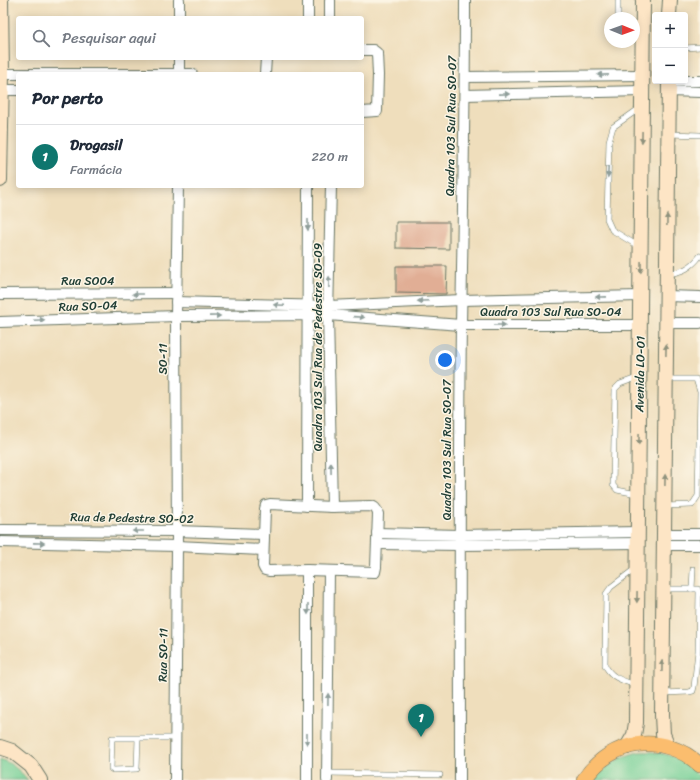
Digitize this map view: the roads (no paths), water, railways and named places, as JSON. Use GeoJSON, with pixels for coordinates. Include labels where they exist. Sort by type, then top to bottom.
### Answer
{"type":"FeatureCollection","features":[{"type":"Feature","properties":{"kind":"main road"},"geometry":{"type":"LineString","coordinates":[[584,780],[592,769],[612,753],[627,747],[650,743],[668,746],[685,754],[700,764]]}},
{"type":"Feature","properties":{"kind":"street"},"geometry":{"type":"LineString","coordinates":[[0,180],[2,90],[1,0]]}},
{"type":"Feature","properties":{"kind":"street"},"geometry":{"type":"LineString","coordinates":[[179,0],[179,16]]}},
{"type":"Feature","properties":{"kind":"street"},"geometry":{"type":"LineString","coordinates":[[308,0],[308,16]]}},
{"type":"Feature","properties":{"kind":"street"},"geometry":{"type":"LineString","coordinates":[[330,0],[330,16]]}},
{"type":"Feature","properties":{"kind":"street","name":"Quadra 103 Sul Rua SO-07"},"geometry":{"type":"LineString","coordinates":[[460,780],[461,325],[466,95],[465,0]]}},
{"type":"Feature","properties":{"kind":"street","name":"Avenida LO-01"},"geometry":{"type":"LineString","coordinates":[[627,747],[633,738],[636,728],[642,107],[640,46],[643,0]]}},
{"type":"Feature","properties":{"kind":"street"},"geometry":{"type":"LineString","coordinates":[[669,12],[670,0]]}},
{"type":"Feature","properties":{"kind":"street"},"geometry":{"type":"LineString","coordinates":[[364,50],[373,50],[377,52],[378,94],[377,111],[364,112]]}},
{"type":"Feature","properties":{"kind":"street"},"geometry":{"type":"LineString","coordinates":[[180,60],[180,72]]}},
{"type":"Feature","properties":{"kind":"street"},"geometry":{"type":"LineString","coordinates":[[265,72],[266,60]]}},
{"type":"Feature","properties":{"kind":"street"},"geometry":{"type":"LineString","coordinates":[[2,74],[16,74]]}},
{"type":"Feature","properties":{"kind":"street"},"geometry":{"type":"LineString","coordinates":[[465,77],[642,75]]}},
{"type":"Feature","properties":{"kind":"street"},"geometry":{"type":"LineString","coordinates":[[669,86],[700,81]]}},
{"type":"Feature","properties":{"kind":"street"},"geometry":{"type":"LineString","coordinates":[[669,86],[700,92]]}},
{"type":"Feature","properties":{"kind":"street"},"geometry":{"type":"LineString","coordinates":[[668,746],[662,728],[662,693],[669,86]]}},
{"type":"Feature","properties":{"kind":"street"},"geometry":{"type":"LineString","coordinates":[[2,90],[16,90]]}},
{"type":"Feature","properties":{"kind":"street"},"geometry":{"type":"LineString","coordinates":[[466,95],[642,91]]}},
{"type":"Feature","properties":{"kind":"street","name":"SO-11"},"geometry":{"type":"LineString","coordinates":[[176,531],[176,298],[178,188]]}},
{"type":"Feature","properties":{"kind":"street","name":"Quadra 103 Sul Rua de Pedestre SO-09"},"geometry":{"type":"LineString","coordinates":[[307,506],[308,188]]}},
{"type":"Feature","properties":{"kind":"street","name":"Quadra 103 Sul Rua de Pedestre SO-09"},"geometry":{"type":"LineString","coordinates":[[331,188],[329,310],[332,507]]}},
{"type":"Feature","properties":{"kind":"street","name":"Rua SO04"},"geometry":{"type":"LineString","coordinates":[[0,294],[176,298],[308,310]]}},
{"type":"Feature","properties":{"kind":"street","name":"Quadra 103 Sul Rua SO-04"},"geometry":{"type":"LineString","coordinates":[[329,310],[462,300],[640,296]]}},
{"type":"Feature","properties":{"kind":"street"},"geometry":{"type":"LineString","coordinates":[[666,296],[700,297]]}},
{"type":"Feature","properties":{"kind":"street"},"geometry":{"type":"LineString","coordinates":[[308,310],[329,310]]}},
{"type":"Feature","properties":{"kind":"street","name":"Rua SO-04"},"geometry":{"type":"LineString","coordinates":[[0,322],[308,310]]}},
{"type":"Feature","properties":{"kind":"street","name":"Quadra 103 Sul Rua SO-04"},"geometry":{"type":"LineString","coordinates":[[329,310],[461,325],[640,325]]}},
{"type":"Feature","properties":{"kind":"street"},"geometry":{"type":"LineString","coordinates":[[666,323],[700,324]]}},
{"type":"Feature","properties":{"kind":"street"},"geometry":{"type":"LineString","coordinates":[[266,505],[332,507],[373,506],[376,508],[378,512],[375,572],[265,570],[263,566],[263,550],[266,505]]}},
{"type":"Feature","properties":{"kind":"street","name":"Rua de Pedestre SO-02"},"geometry":{"type":"LineString","coordinates":[[0,530],[176,531],[264,534]]}},
{"type":"Feature","properties":{"kind":"street","name":"Rua SO-11"},"geometry":{"type":"LineString","coordinates":[[174,780],[176,531]]}},
{"type":"Feature","properties":{"kind":"street"},"geometry":{"type":"LineString","coordinates":[[377,533],[460,540]]}},
{"type":"Feature","properties":{"kind":"street"},"geometry":{"type":"LineString","coordinates":[[664,539],[700,534]]}},
{"type":"Feature","properties":{"kind":"street"},"geometry":{"type":"LineString","coordinates":[[377,544],[460,540],[638,537]]}},
{"type":"Feature","properties":{"kind":"street"},"geometry":{"type":"LineString","coordinates":[[664,539],[700,545]]}},
{"type":"Feature","properties":{"kind":"street"},"geometry":{"type":"LineString","coordinates":[[0,542],[177,546],[263,550]]}},
{"type":"Feature","properties":{"kind":"street"},"geometry":{"type":"LineString","coordinates":[[307,570],[307,780]]}},
{"type":"Feature","properties":{"kind":"street"},"geometry":{"type":"LineString","coordinates":[[327,776],[329,571]]}},
{"type":"Feature","properties":{"kind":"street"},"geometry":{"type":"LineString","coordinates":[[0,747],[12,751],[31,766],[40,780]]}},
{"type":"Feature","properties":{"kind":"lane"},"geometry":{"type":"LineString","coordinates":[[618,0],[618,12]]}},
{"type":"Feature","properties":{"kind":"lane"},"geometry":{"type":"LineString","coordinates":[[688,48],[700,47]]}},
{"type":"Feature","properties":{"kind":"lane"},"geometry":{"type":"LineString","coordinates":[[641,247],[612,230],[607,219],[609,141],[613,127],[642,107]]}},
{"type":"Feature","properties":{"kind":"lane"},"geometry":{"type":"LineString","coordinates":[[668,134],[700,135]]}},
{"type":"Feature","properties":{"kind":"lane"},"geometry":{"type":"LineString","coordinates":[[667,274],[680,273],[696,261],[700,256]]}},
{"type":"Feature","properties":{"kind":"lane"},"geometry":{"type":"LineString","coordinates":[[638,494],[617,490],[613,485],[615,389],[620,384],[640,376]]}},
{"type":"Feature","properties":{"kind":"lane"},"geometry":{"type":"LineString","coordinates":[[664,506],[692,505],[698,496],[700,392],[696,379],[666,379]]}},
{"type":"Feature","properties":{"kind":"lane"},"geometry":{"type":"LineString","coordinates":[[636,685],[612,676],[605,665],[606,594],[611,587],[638,566]]}},
{"type":"Feature","properties":{"kind":"lane"},"geometry":{"type":"LineString","coordinates":[[692,589],[693,569]]}},
{"type":"Feature","properties":{"kind":"lane"},"geometry":{"type":"LineString","coordinates":[[662,693],[689,692],[692,691],[694,687],[698,651],[699,592],[698,590],[692,589],[663,589]]}},
{"type":"Feature","properties":{"kind":"lane"},"geometry":{"type":"LineString","coordinates":[[138,738],[138,768],[135,770],[111,769],[112,738],[138,738],[175,738]]}},
{"type":"Feature","properties":{"kind":"lane"},"geometry":{"type":"LineString","coordinates":[[327,776],[387,773],[440,775]]}},
{"type":"Feature","properties":{"kind":"lane"},"geometry":{"type":"LineString","coordinates":[[387,773],[387,780]]}},
{"type":"Feature","properties":{"kind":"place","name":"Drogasil"},"geometry":{"type":"Point","coordinates":[421,737]}}]}
